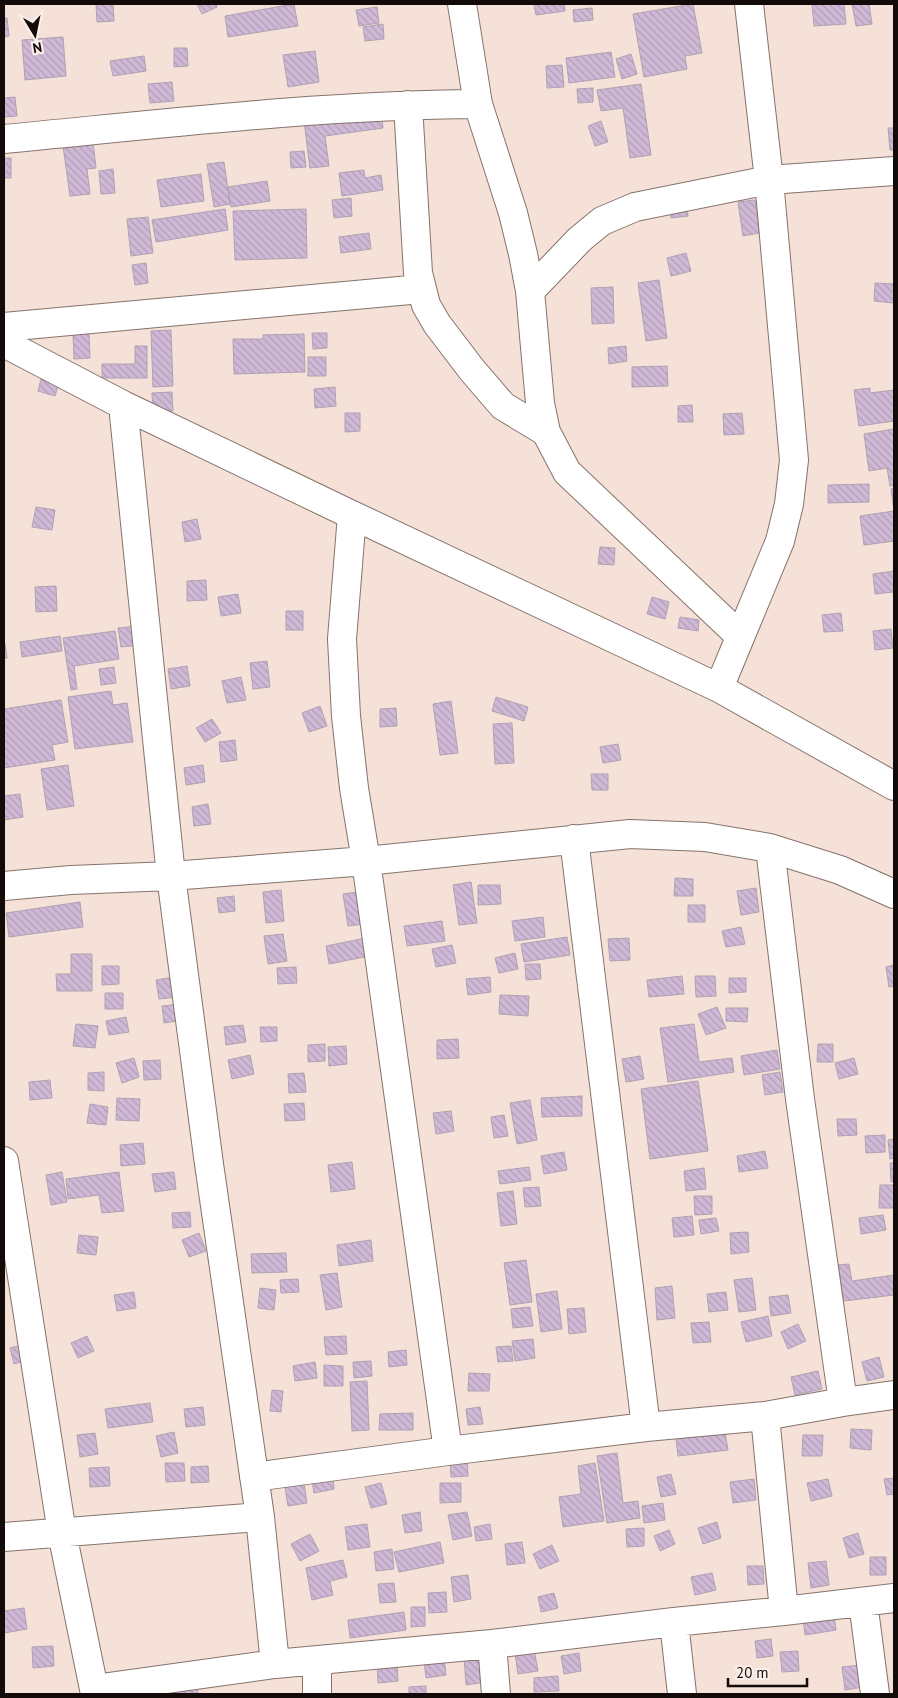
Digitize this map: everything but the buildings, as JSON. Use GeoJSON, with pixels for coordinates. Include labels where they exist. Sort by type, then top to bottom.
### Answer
{"type":"FeatureCollection","features":[{"type":"Feature","properties":{"kind":"street"},"geometry":{"type":"LineString","coordinates":[[462,4],[478,104],[513,213],[523,254],[530,291],[540,403],[546,432],[567,472],[740,636]]}},
{"type":"Feature","properties":{"kind":"street"},"geometry":{"type":"LineString","coordinates":[[719,688],[780,541],[789,504],[794,460],[769,180],[749,4]]}},
{"type":"Feature","properties":{"kind":"street"},"geometry":{"type":"LineString","coordinates":[[4,139],[216,119],[408,105],[478,104]]}},
{"type":"Feature","properties":{"kind":"street"},"geometry":{"type":"LineString","coordinates":[[408,105],[418,273],[426,305],[437,324],[502,406],[546,432]]}},
{"type":"Feature","properties":{"kind":"street"},"geometry":{"type":"LineString","coordinates":[[530,291],[580,238],[602,220],[636,207],[769,180],[894,171]]}},
{"type":"Feature","properties":{"kind":"street"},"geometry":{"type":"LineString","coordinates":[[4,327],[421,289]]}},
{"type":"Feature","properties":{"kind":"street"},"geometry":{"type":"LineString","coordinates":[[4,343],[124,405],[719,688],[894,786]]}},
{"type":"Feature","properties":{"kind":"street"},"geometry":{"type":"LineString","coordinates":[[124,405],[171,876],[209,1164],[260,1517],[275,1664]]}},
{"type":"Feature","properties":{"kind":"street"},"geometry":{"type":"LineString","coordinates":[[352,515],[343,648],[346,716],[354,788],[366,861],[448,1451]]}},
{"type":"Feature","properties":{"kind":"street"},"geometry":{"type":"LineString","coordinates":[[4,886],[70,880],[171,876],[366,861],[630,834],[705,837],[770,848],[840,870],[894,894]]}},
{"type":"Feature","properties":{"kind":"street"},"geometry":{"type":"LineString","coordinates":[[574,839],[646,1428]]}},
{"type":"Feature","properties":{"kind":"street"},"geometry":{"type":"LineString","coordinates":[[770,848],[800,1100],[843,1402]]}},
{"type":"Feature","properties":{"kind":"street"},"geometry":{"type":"LineString","coordinates":[[4,1161],[62,1533],[95,1691],[275,1664],[492,1644],[894,1598]]}},
{"type":"Feature","properties":{"kind":"street"},"geometry":{"type":"LineString","coordinates":[[254,1477],[448,1451],[765,1416],[894,1395]]}},
{"type":"Feature","properties":{"kind":"street"},"geometry":{"type":"LineString","coordinates":[[765,1416],[784,1611]]}},
{"type":"Feature","properties":{"kind":"street"},"geometry":{"type":"LineString","coordinates":[[4,1537],[260,1517]]}},
{"type":"Feature","properties":{"kind":"street"},"geometry":{"type":"LineString","coordinates":[[863,1602],[875,1694]]}},
{"type":"Feature","properties":{"kind":"street"},"geometry":{"type":"LineString","coordinates":[[674,1622],[682,1694]]}},
{"type":"Feature","properties":{"kind":"street"},"geometry":{"type":"LineString","coordinates":[[492,1644],[496,1694]]}},
{"type":"Feature","properties":{"kind":"street"},"geometry":{"type":"LineString","coordinates":[[316,1661],[318,1694]]}}]}
